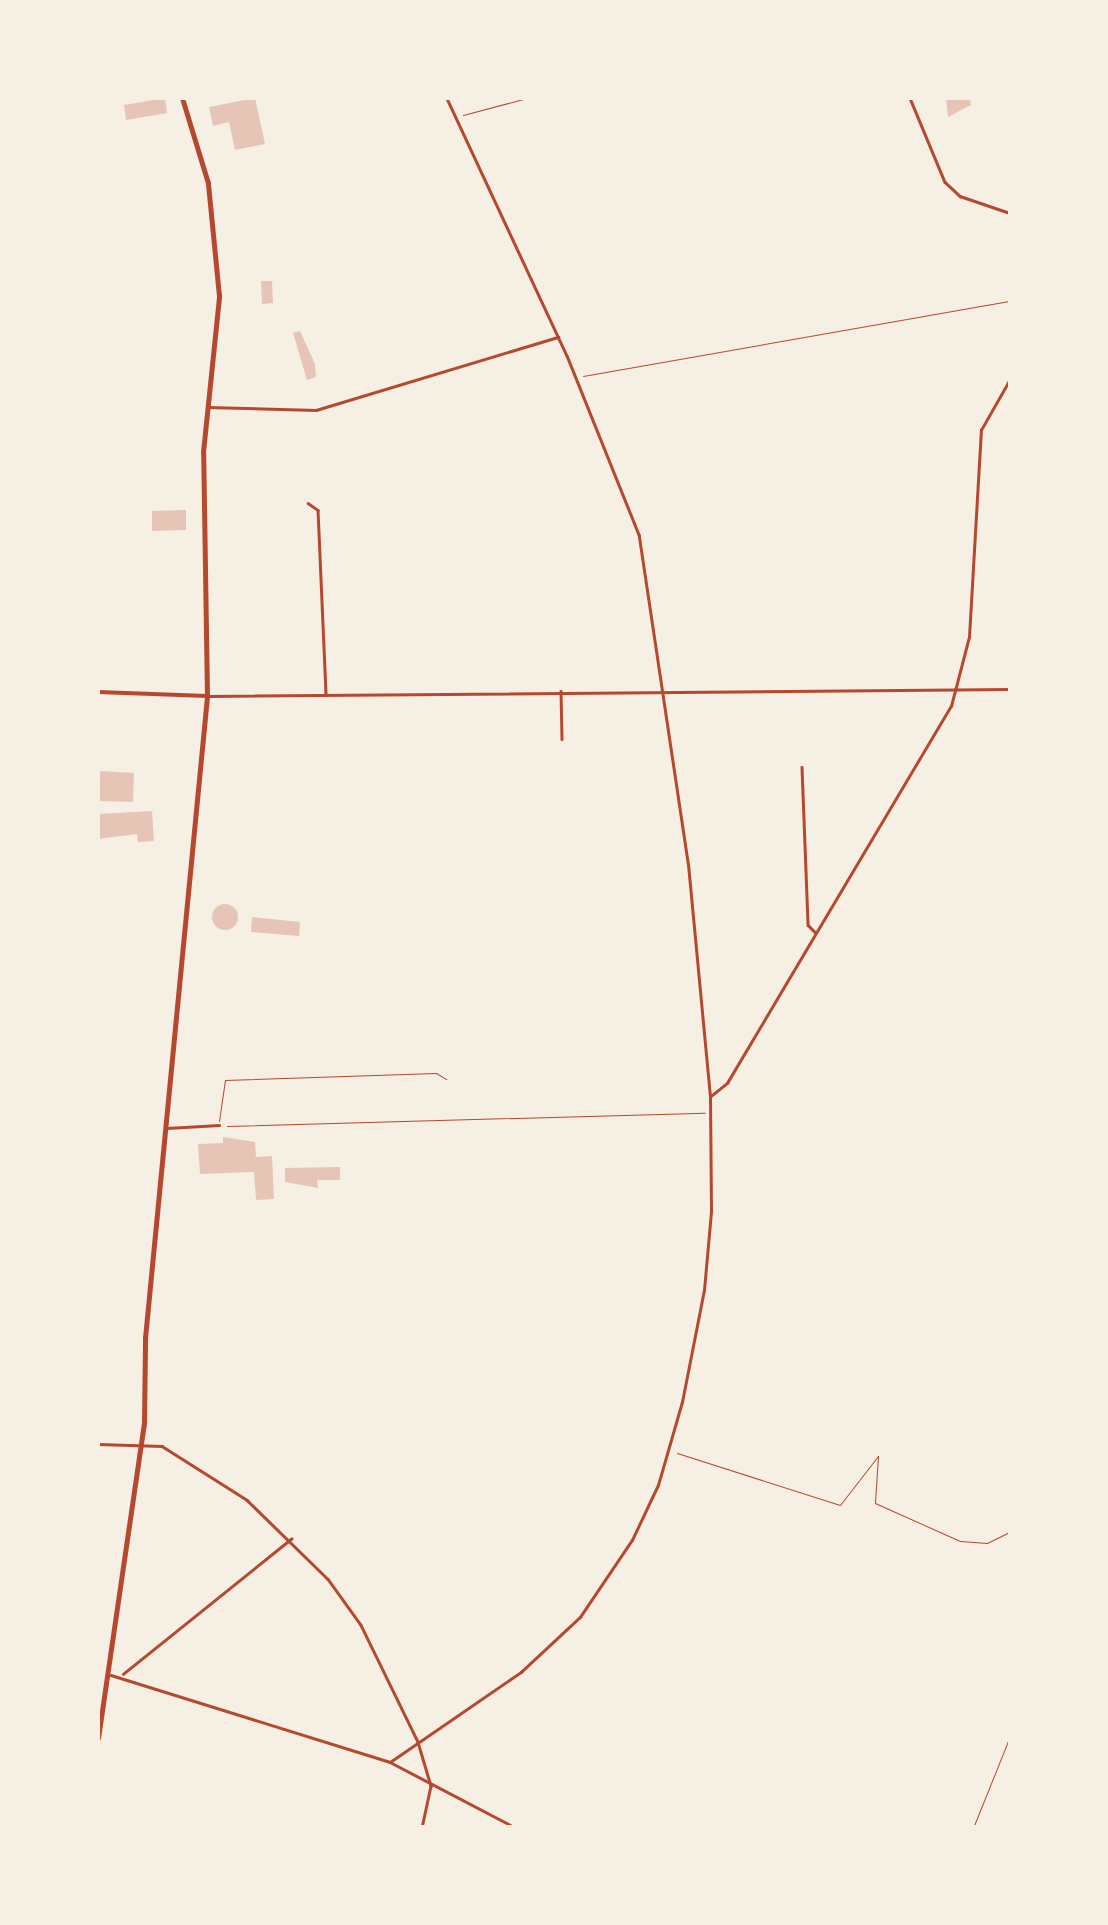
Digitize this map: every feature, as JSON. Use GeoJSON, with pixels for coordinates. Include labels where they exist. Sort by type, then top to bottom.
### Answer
{"type":"FeatureCollection","features":[{"type":"Feature","properties":{"kind":"main road"},"geometry":{"type":"LineString","coordinates":[[98,1738],[142,1441],[165,1128],[207,696],[206,407],[217,278],[208,183],[182,98]]}},
{"type":"Feature","properties":{"kind":"street"},"geometry":{"type":"LineString","coordinates":[[390,1762],[521,1672],[580,1618],[632,1540],[669,1450],[705,1280],[710,1097],[666,689],[639,536],[558,337],[446,98]]}},
{"type":"Feature","properties":{"kind":"street"},"geometry":{"type":"LineString","coordinates":[[910,98],[945,182],[960,196],[1010,213]]}},
{"type":"Feature","properties":{"kind":"street"},"geometry":{"type":"LineString","coordinates":[[206,407],[316,410],[558,337]]}},
{"type":"Feature","properties":{"kind":"street"},"geometry":{"type":"LineString","coordinates":[[710,1097],[727,1083],[958,685],[977,560],[982,430],[1010,383]]}},
{"type":"Feature","properties":{"kind":"street"},"geometry":{"type":"LineString","coordinates":[[308,504],[318,510],[326,694]]}},
{"type":"Feature","properties":{"kind":"street"},"geometry":{"type":"LineString","coordinates":[[98,692],[207,696],[958,685],[1010,688]]}},
{"type":"Feature","properties":{"kind":"street"},"geometry":{"type":"LineString","coordinates":[[561,689],[562,739]]}},
{"type":"Feature","properties":{"kind":"street"},"geometry":{"type":"LineString","coordinates":[[802,766],[808,925],[816,932]]}},
{"type":"Feature","properties":{"kind":"street"},"geometry":{"type":"LineString","coordinates":[[165,1128],[219,1125]]}},
{"type":"Feature","properties":{"kind":"street"},"geometry":{"type":"LineString","coordinates":[[98,1444],[142,1441],[162,1446],[247,1500],[291,1538],[362,1625],[418,1742],[431,1786],[422,1828]]}},
{"type":"Feature","properties":{"kind":"street"},"geometry":{"type":"LineString","coordinates":[[122,1675],[291,1538]]}},
{"type":"Feature","properties":{"kind":"street"},"geometry":{"type":"LineString","coordinates":[[110,1675],[122,1675],[390,1762],[516,1828]]}},
{"type":"Feature","properties":{"kind":"lane"},"geometry":{"type":"LineString","coordinates":[[219,1125],[225,1080],[436,1073],[446,1079]]}},
{"type":"Feature","properties":{"kind":"path"},"geometry":{"type":"LineString","coordinates":[[455,118],[527,98]]}},
{"type":"Feature","properties":{"kind":"path"},"geometry":{"type":"LineString","coordinates":[[576,378],[1010,301]]}},
{"type":"Feature","properties":{"kind":"path"},"geometry":{"type":"LineString","coordinates":[[219,1125],[710,1113]]}},
{"type":"Feature","properties":{"kind":"path"},"geometry":{"type":"LineString","coordinates":[[669,1450],[835,1504],[854,1492],[878,1456],[874,1503],[960,1541],[987,1543],[1010,1532]]}},
{"type":"Feature","properties":{"kind":"path"},"geometry":{"type":"LineString","coordinates":[[973,1828],[1010,1736]]}},
{"type":"Feature","properties":{"kind":"building"},"geometry":{"type":"Polygon","coordinates":[[[165,98],[167,113],[126,120],[124,105],[165,98]]]}},
{"type":"Feature","properties":{"kind":"building"},"geometry":{"type":"Polygon","coordinates":[[[255,98],[265,144],[235,150],[229,122],[213,126],[209,107],[255,98]]]}},
{"type":"Feature","properties":{"kind":"building"},"geometry":{"type":"Polygon","coordinates":[[[946,98],[970,98],[971,105],[948,117],[946,98]]]}},
{"type":"Feature","properties":{"kind":"building"},"geometry":{"type":"Polygon","coordinates":[[[261,281],[272,281],[273,303],[262,304],[261,281]]]}},
{"type":"Feature","properties":{"kind":"building"},"geometry":{"type":"Polygon","coordinates":[[[300,331],[315,364],[316,377],[307,380],[293,333],[300,331]]]}},
{"type":"Feature","properties":{"kind":"building"},"geometry":{"type":"Polygon","coordinates":[[[186,510],[186,530],[152,531],[152,511],[186,510]]]}},
{"type":"Feature","properties":{"kind":"building"},"geometry":{"type":"Polygon","coordinates":[[[98,771],[134,773],[133,802],[98,801],[98,771]]]}},
{"type":"Feature","properties":{"kind":"building"},"geometry":{"type":"Polygon","coordinates":[[[152,811],[154,841],[138,842],[137,834],[98,839],[98,814],[152,811]]]}},
{"type":"Feature","properties":{"kind":"building"},"geometry":{"type":"Polygon","coordinates":[[[225,904],[235,907],[235,927],[225,930],[215,927],[212,917],[215,907],[225,904]]]}},
{"type":"Feature","properties":{"kind":"building"},"geometry":{"type":"Polygon","coordinates":[[[252,917],[300,922],[299,936],[251,932],[252,917]]]}},
{"type":"Feature","properties":{"kind":"building"},"geometry":{"type":"Polygon","coordinates":[[[223,1137],[255,1142],[256,1157],[272,1156],[274,1199],[256,1200],[254,1172],[200,1174],[198,1144],[223,1143],[223,1137]]]}},
{"type":"Feature","properties":{"kind":"building"},"geometry":{"type":"Polygon","coordinates":[[[340,1167],[340,1180],[317,1180],[318,1188],[285,1182],[285,1168],[340,1167]]]}}]}
